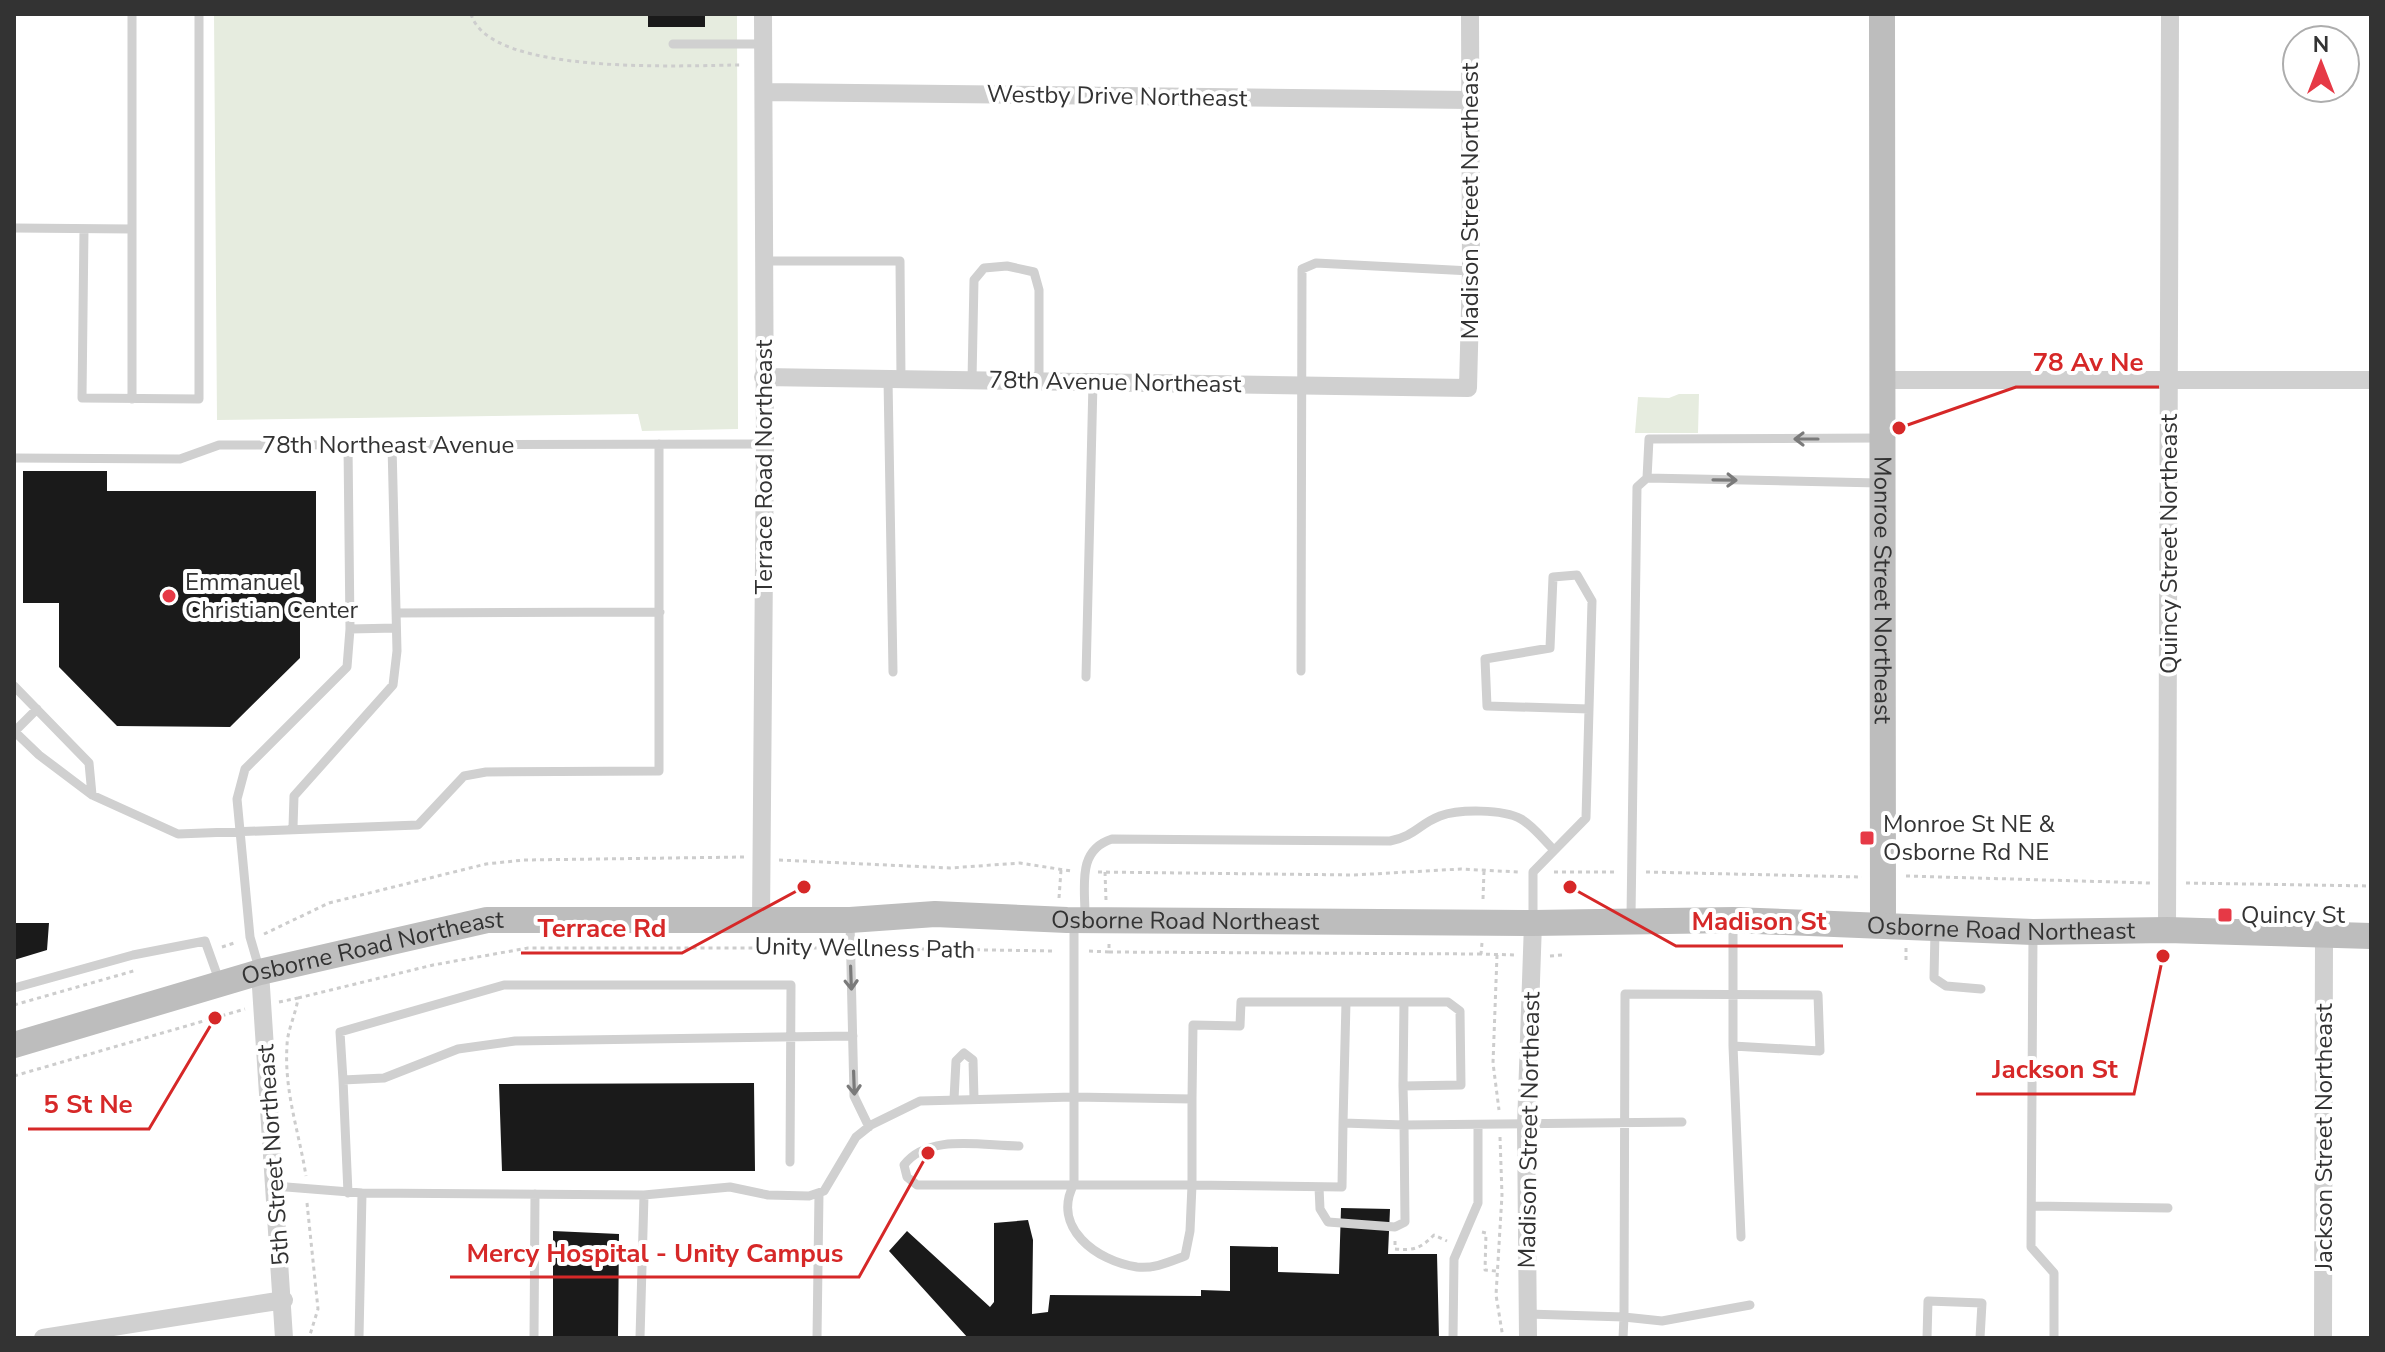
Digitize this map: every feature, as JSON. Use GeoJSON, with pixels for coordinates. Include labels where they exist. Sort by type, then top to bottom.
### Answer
{"type":"FeatureCollection","features":[{"type":"Feature","properties":{"kind":"street","name":"Terrace Road Northeast"},"geometry":{"type":"LineString","coordinates":[[761,920],[765,444],[763,14]]}},
{"type":"Feature","properties":{"kind":"street","name":"Madison Street Northeast"},"geometry":{"type":"LineString","coordinates":[[1468,388],[1470,14]]}},
{"type":"Feature","properties":{"kind":"street","name":"Monroe Street Northeast"},"geometry":{"type":"LineString","coordinates":[[1882,14],[1883,925]]}},
{"type":"Feature","properties":{"kind":"street","name":"Quincy Street Northeast"},"geometry":{"type":"LineString","coordinates":[[2167,930],[2170,14]]}},
{"type":"Feature","properties":{"kind":"street","name":"Westby Drive Northeast"},"geometry":{"type":"LineString","coordinates":[[764,92],[1471,100]]}},
{"type":"Feature","properties":{"kind":"street","name":"78th Avenue Northeast"},"geometry":{"type":"LineString","coordinates":[[763,377],[1468,388]]}},
{"type":"Feature","properties":{"kind":"street"},"geometry":{"type":"LineString","coordinates":[[1883,380],[2371,380]]}},
{"type":"Feature","properties":{"kind":"street","name":"Osborne Road Northeast"},"geometry":{"type":"LineString","coordinates":[[14,1045],[260,972],[487,920],[850,920],[935,914],[1079,920],[1533,923],[1733,920],[2033,932],[2167,930],[2371,936]]}},
{"type":"Feature","properties":{"kind":"street","name":"Madison Street Northeast"},"geometry":{"type":"LineString","coordinates":[[1528,1338],[1526,1126],[1533,923]]}},
{"type":"Feature","properties":{"kind":"street","name":"Jackson Street Northeast"},"geometry":{"type":"LineString","coordinates":[[2323,1338],[2324,935]]}},
{"type":"Feature","properties":{"kind":"street","name":"5th Street Northeast"},"geometry":{"type":"LineString","coordinates":[[260,972],[284,1300],[284,1338]]}},
{"type":"Feature","properties":{"kind":"street"},"geometry":{"type":"LineString","coordinates":[[43,1338],[284,1300]]}},
{"type":"Feature","properties":{"kind":"lane"},"geometry":{"type":"LineString","coordinates":[[132,14],[132,399]]}},
{"type":"Feature","properties":{"kind":"lane"},"geometry":{"type":"LineString","coordinates":[[84,229],[82,398],[199,399],[199,14]]}},
{"type":"Feature","properties":{"kind":"lane"},"geometry":{"type":"LineString","coordinates":[[673,44],[764,44]]}},
{"type":"Feature","properties":{"kind":"lane"},"geometry":{"type":"LineString","coordinates":[[14,228],[132,229]]}},
{"type":"Feature","properties":{"kind":"lane"},"geometry":{"type":"LineString","coordinates":[[764,261],[900,261],[895,380],[893,672]]}},
{"type":"Feature","properties":{"kind":"lane"},"geometry":{"type":"LineString","coordinates":[[1301,671],[1299,280],[1302,269],[1308,264],[1471,271]]}},
{"type":"Feature","properties":{"kind":"lane"},"geometry":{"type":"LineString","coordinates":[[972,380],[974,280],[984,268],[1007,266],[1034,272],[1039,290],[1039,381]]}},
{"type":"Feature","properties":{"kind":"lane"},"geometry":{"type":"LineString","coordinates":[[1086,677],[1093,382]]}},
{"type":"Feature","properties":{"kind":"lane"},"geometry":{"type":"LineString","coordinates":[[1647,478],[1649,439],[1884,438]]}},
{"type":"Feature","properties":{"kind":"lane"},"geometry":{"type":"LineString","coordinates":[[37,709],[14,731],[39,755],[92,795],[178,834],[293,827],[418,825],[464,776],[486,772],[659,771],[659,444]]}},
{"type":"Feature","properties":{"kind":"lane","name":"78th Northeast Avenue"},"geometry":{"type":"LineString","coordinates":[[14,458],[180,459],[219,445],[765,444]]}},
{"type":"Feature","properties":{"kind":"lane"},"geometry":{"type":"LineString","coordinates":[[260,972],[250,937],[237,799],[245,769],[347,667],[350,629],[348,445]]}},
{"type":"Feature","properties":{"kind":"lane"},"geometry":{"type":"LineString","coordinates":[[293,827],[294,796],[393,685],[396,613],[392,445]]}},
{"type":"Feature","properties":{"kind":"lane"},"geometry":{"type":"LineString","coordinates":[[1631,921],[1637,487],[1647,478],[1883,483]]}},
{"type":"Feature","properties":{"kind":"lane"},"geometry":{"type":"LineString","coordinates":[[1533,923],[1533,872],[1586,818],[1592,601],[1577,575],[1553,577],[1550,648],[1485,659],[1487,706],[1589,709]]}},
{"type":"Feature","properties":{"kind":"lane"},"geometry":{"type":"LineString","coordinates":[[396,613],[660,612]]}},
{"type":"Feature","properties":{"kind":"lane"},"geometry":{"type":"LineString","coordinates":[[350,629],[396,628]]}},
{"type":"Feature","properties":{"kind":"lane"},"geometry":{"type":"LineString","coordinates":[[14,686],[89,763],[92,795]]}},
{"type":"Feature","properties":{"kind":"lane"},"geometry":{"type":"LineString","coordinates":[[1403,1086],[1461,1085],[1460,1011],[1448,1002],[1241,1002],[1240,1026],[1193,1025],[1192,1185],[1190,1231],[1185,1256],[1160,1266],[1137,1267],[1099,1256],[1078,1239],[1068,1215],[1067,1197],[1074,1184],[1073,1097],[1079,920],[1088,857],[1096,844],[1112,839],[1390,841],[1409,838],[1437,817],[1452,813],[1509,814],[1523,820],[1553,849]]}},
{"type":"Feature","properties":{"kind":"lane"},"geometry":{"type":"LineString","coordinates":[[850,920],[854,1096],[869,1127]]}},
{"type":"Feature","properties":{"kind":"lane"},"geometry":{"type":"LineString","coordinates":[[1733,920],[1736,994],[1733,1046],[1741,1237]]}},
{"type":"Feature","properties":{"kind":"lane"},"geometry":{"type":"LineString","coordinates":[[1935,927],[1934,978],[1946,986],[1981,989]]}},
{"type":"Feature","properties":{"kind":"lane"},"geometry":{"type":"LineString","coordinates":[[2033,932],[2031,1247],[2054,1273],[2054,1338]]}},
{"type":"Feature","properties":{"kind":"lane"},"geometry":{"type":"LineString","coordinates":[[14,988],[133,955],[205,941],[220,983]]}},
{"type":"Feature","properties":{"kind":"lane"},"geometry":{"type":"LineString","coordinates":[[348,1193],[340,1032],[504,985],[791,985],[790,1162]]}},
{"type":"Feature","properties":{"kind":"lane"},"geometry":{"type":"LineString","coordinates":[[1623,1338],[1625,994],[1818,995],[1820,1051],[1733,1046]]}},
{"type":"Feature","properties":{"kind":"lane"},"geometry":{"type":"LineString","coordinates":[[1019,1146],[933,1145],[913,1152],[904,1165],[907,1177],[917,1185],[1342,1187],[1346,1002]]}},
{"type":"Feature","properties":{"kind":"lane"},"geometry":{"type":"LineString","coordinates":[[1319,1187],[1320,1209],[1328,1222],[1395,1227],[1405,1222],[1404,1002]]}},
{"type":"Feature","properties":{"kind":"lane"},"geometry":{"type":"LineString","coordinates":[[343,1080],[384,1078],[458,1049],[515,1041],[853,1036]]}},
{"type":"Feature","properties":{"kind":"lane"},"geometry":{"type":"LineString","coordinates":[[954,1099],[956,1061],[964,1053],[973,1060],[974,1099]]}},
{"type":"Feature","properties":{"kind":"lane"},"geometry":{"type":"LineString","coordinates":[[274,1186],[348,1193],[644,1195],[730,1187],[768,1195],[809,1196],[824,1191],[856,1137],[920,1101],[1073,1097],[1192,1099]]}},
{"type":"Feature","properties":{"kind":"lane"},"geometry":{"type":"LineString","coordinates":[[1343,1123],[1526,1126],[1682,1122]]}},
{"type":"Feature","properties":{"kind":"lane"},"geometry":{"type":"LineString","coordinates":[[1453,1338],[1454,1259],[1478,1203],[1478,1125]]}},
{"type":"Feature","properties":{"kind":"lane"},"geometry":{"type":"LineString","coordinates":[[359,1338],[362,1193]]}},
{"type":"Feature","properties":{"kind":"lane"},"geometry":{"type":"LineString","coordinates":[[817,1338],[819,1193]]}},
{"type":"Feature","properties":{"kind":"lane"},"geometry":{"type":"LineString","coordinates":[[534,1338],[535,1194]]}},
{"type":"Feature","properties":{"kind":"lane"},"geometry":{"type":"LineString","coordinates":[[640,1338],[644,1195]]}},
{"type":"Feature","properties":{"kind":"lane"},"geometry":{"type":"LineString","coordinates":[[2032,1206],[2168,1208]]}},
{"type":"Feature","properties":{"kind":"lane"},"geometry":{"type":"LineString","coordinates":[[1927,1338],[1928,1301],[1982,1303],[1980,1338]]}},
{"type":"Feature","properties":{"kind":"lane"},"geometry":{"type":"LineString","coordinates":[[1528,1314],[1662,1321],[1750,1305]]}},
{"type":"Feature","properties":{"kind":"path"},"geometry":{"type":"LineString","coordinates":[[471,14],[475,28],[487,38],[558,59],[648,66],[743,65]]}},
{"type":"Feature","properties":{"kind":"path"},"geometry":{"type":"LineString","coordinates":[[209,950],[274,931],[329,903],[486,864],[524,860],[761,859],[950,868],[1020,863],[1085,871],[1341,875],[1398,875],[1461,869],[1885,877],[1942,875],[2371,886]]}},
{"type":"Feature","properties":{"kind":"path","name":"Unity Wellness Path"},"geometry":{"type":"LineString","coordinates":[[14,1076],[202,1019],[433,965],[528,948],[1054,951]]}},
{"type":"Feature","properties":{"kind":"path"},"geometry":{"type":"LineString","coordinates":[[1109,952],[1481,954]]}},
{"type":"Feature","properties":{"kind":"path"},"geometry":{"type":"LineString","coordinates":[[1497,955],[1493,1063],[1500,1126],[1502,1195],[1496,1295],[1503,1338]]}},
{"type":"Feature","properties":{"kind":"path"},"geometry":{"type":"LineString","coordinates":[[14,1005],[144,968]]}},
{"type":"Feature","properties":{"kind":"path"},"geometry":{"type":"LineString","coordinates":[[298,998],[286,1043],[289,1087],[308,1189],[318,1309],[309,1338]]}},
{"type":"Feature","properties":{"kind":"shaded area"},"geometry":{"type":"Polygon","coordinates":[[[214,14],[737,14],[738,429],[642,431],[638,414],[217,420],[214,14]]]}},
{"type":"Feature","properties":{"kind":"shaded area"},"geometry":{"type":"Polygon","coordinates":[[[1679,394],[1699,394],[1698,433],[1635,433],[1638,397],[1669,398],[1679,394]]]}},
{"type":"Feature","properties":{"kind":"building"},"geometry":{"type":"Polygon","coordinates":[[[648,14],[705,14],[705,27],[648,27],[648,14]]]}},
{"type":"Feature","properties":{"kind":"building","name":"Emmanuel Christian Center"},"geometry":{"type":"Polygon","coordinates":[[[23,471],[107,471],[107,491],[316,491],[316,604],[300,604],[300,658],[230,727],[117,726],[59,667],[59,603],[23,603],[23,471]]]}},
{"type":"Feature","properties":{"kind":"building"},"geometry":{"type":"Polygon","coordinates":[[[14,923],[49,923],[47,950],[14,960],[14,923]]]}},
{"type":"Feature","properties":{"kind":"building"},"geometry":{"type":"Polygon","coordinates":[[[754,1083],[755,1171],[502,1171],[499,1084],[754,1083]]]}},
{"type":"Feature","properties":{"kind":"building"},"geometry":{"type":"Polygon","coordinates":[[[1341,1208],[1390,1209],[1388,1254],[1437,1254],[1439,1338],[968,1338],[889,1251],[907,1231],[990,1307],[994,1302],[994,1223],[1028,1220],[1033,1240],[1032,1314],[1048,1312],[1050,1295],[1201,1296],[1201,1290],[1230,1291],[1230,1246],[1278,1247],[1278,1272],[1339,1274],[1341,1208]]]}},
{"type":"Feature","properties":{"kind":"building"},"geometry":{"type":"Polygon","coordinates":[[[553,1231],[619,1234],[618,1338],[553,1338],[553,1231]]]}},
{"type":"Feature","properties":{"kind":"place","name":"78 Av Ne"},"geometry":{"type":"Point","coordinates":[1899,428]}},
{"type":"Feature","properties":{"kind":"place","name":"Emmanuel Christian Center"},"geometry":{"type":"Point","coordinates":[169,596]}},
{"type":"Feature","properties":{"kind":"place","name":"Monroe St NE & Osborne Rd NE"},"geometry":{"type":"Point","coordinates":[1867,838]}},
{"type":"Feature","properties":{"kind":"place","name":"Terrace Rd"},"geometry":{"type":"Point","coordinates":[804,887]}},
{"type":"Feature","properties":{"kind":"place","name":"Madison St"},"geometry":{"type":"Point","coordinates":[1570,887]}},
{"type":"Feature","properties":{"kind":"place","name":"Quincy St"},"geometry":{"type":"Point","coordinates":[2225,915]}},
{"type":"Feature","properties":{"kind":"place","name":"Jackson St"},"geometry":{"type":"Point","coordinates":[2163,956]}},
{"type":"Feature","properties":{"kind":"place","name":"5 St Ne"},"geometry":{"type":"Point","coordinates":[215,1018]}},
{"type":"Feature","properties":{"kind":"place","name":"Mercy Hospital - Unity Campus"},"geometry":{"type":"Point","coordinates":[928,1153]}}]}
